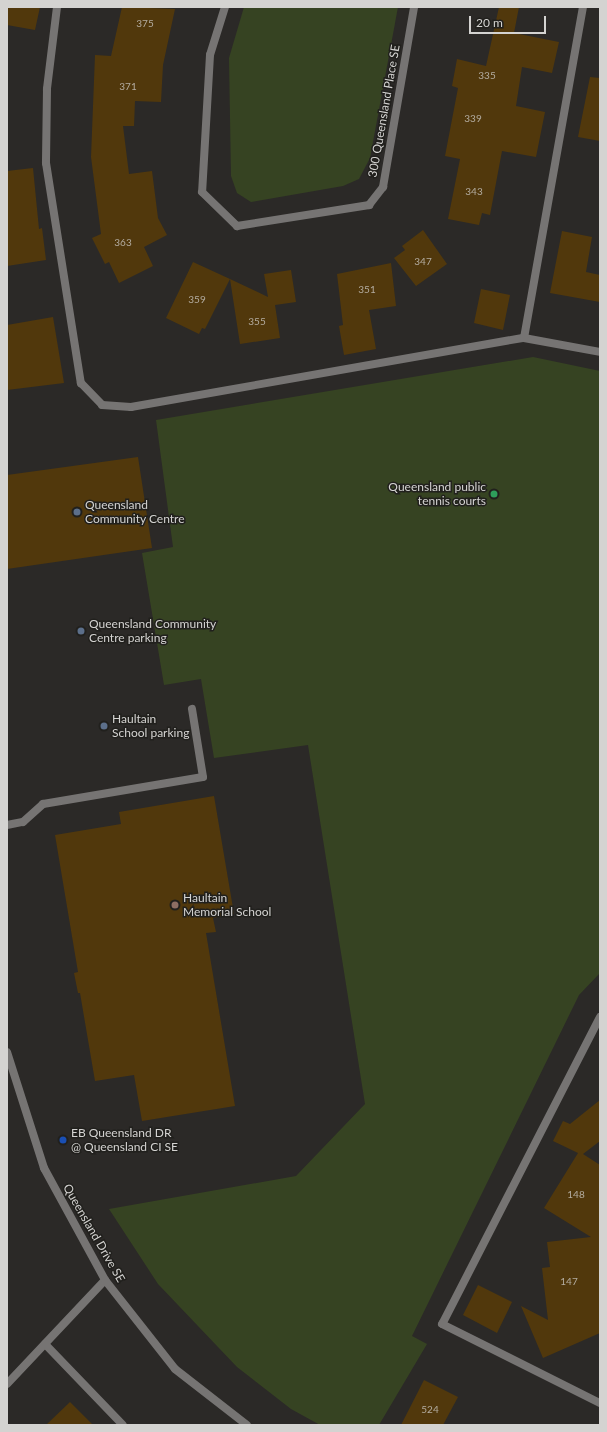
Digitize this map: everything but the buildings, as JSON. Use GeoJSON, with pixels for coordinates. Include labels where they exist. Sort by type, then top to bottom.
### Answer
{"type":"FeatureCollection","features":[{"type":"Feature","properties":{"kind":"street"},"geometry":{"type":"LineString","coordinates":[[57,7],[47,89],[46,163],[81,382],[102,405],[131,407],[524,338],[600,352]]}},
{"type":"Feature","properties":{"kind":"street","name":"300 Queensland Place SE"},"geometry":{"type":"LineString","coordinates":[[225,7],[210,55],[202,192],[238,226],[369,206],[383,187],[414,7]]}},
{"type":"Feature","properties":{"kind":"street"},"geometry":{"type":"LineString","coordinates":[[524,338],[583,7]]}},
{"type":"Feature","properties":{"kind":"street"},"geometry":{"type":"LineString","coordinates":[[7,825],[23,822],[43,804],[203,778],[192,709]]}},
{"type":"Feature","properties":{"kind":"street"},"geometry":{"type":"LineString","coordinates":[[600,1016],[442,1324],[600,1403]]}},
{"type":"Feature","properties":{"kind":"street","name":"Queensland Drive SE"},"geometry":{"type":"LineString","coordinates":[[7,1052],[44,1168],[105,1280],[175,1369],[247,1425]]}},
{"type":"Feature","properties":{"kind":"street"},"geometry":{"type":"LineString","coordinates":[[7,1384],[105,1280]]}},
{"type":"Feature","properties":{"kind":"street"},"geometry":{"type":"LineString","coordinates":[[44,1344],[123,1425]]}},
{"type":"Feature","properties":{"kind":"green space"},"geometry":{"type":"Polygon","coordinates":[[[244,7],[398,7],[370,158],[359,179],[343,186],[251,202],[237,193],[231,176],[229,58],[244,7]]]}},
{"type":"Feature","properties":{"kind":"green space"},"geometry":{"type":"Polygon","coordinates":[[[533,357],[600,371],[600,973],[579,995],[412,1336],[427,1344],[379,1425],[320,1425],[291,1409],[237,1367],[158,1284],[109,1209],[296,1176],[365,1104],[308,745],[214,758],[201,679],[164,685],[142,553],[173,547],[156,420],[533,357]]]}},
{"type":"Feature","properties":{"kind":"place","name":"Queensland public tennis courts"},"geometry":{"type":"Point","coordinates":[494,494]}},
{"type":"Feature","properties":{"kind":"place","name":"Queensland Community Centre"},"geometry":{"type":"Point","coordinates":[77,512]}},
{"type":"Feature","properties":{"kind":"place","name":"Queensland Community Centre parking"},"geometry":{"type":"Point","coordinates":[81,631]}},
{"type":"Feature","properties":{"kind":"place","name":"Haultain School parking"},"geometry":{"type":"Point","coordinates":[104,726]}},
{"type":"Feature","properties":{"kind":"place","name":"Haultain Memorial School"},"geometry":{"type":"Point","coordinates":[175,905]}},
{"type":"Feature","properties":{"kind":"place","name":"EB Queensland DR @ Queensland CI SE"},"geometry":{"type":"Point","coordinates":[63,1140]}}]}
